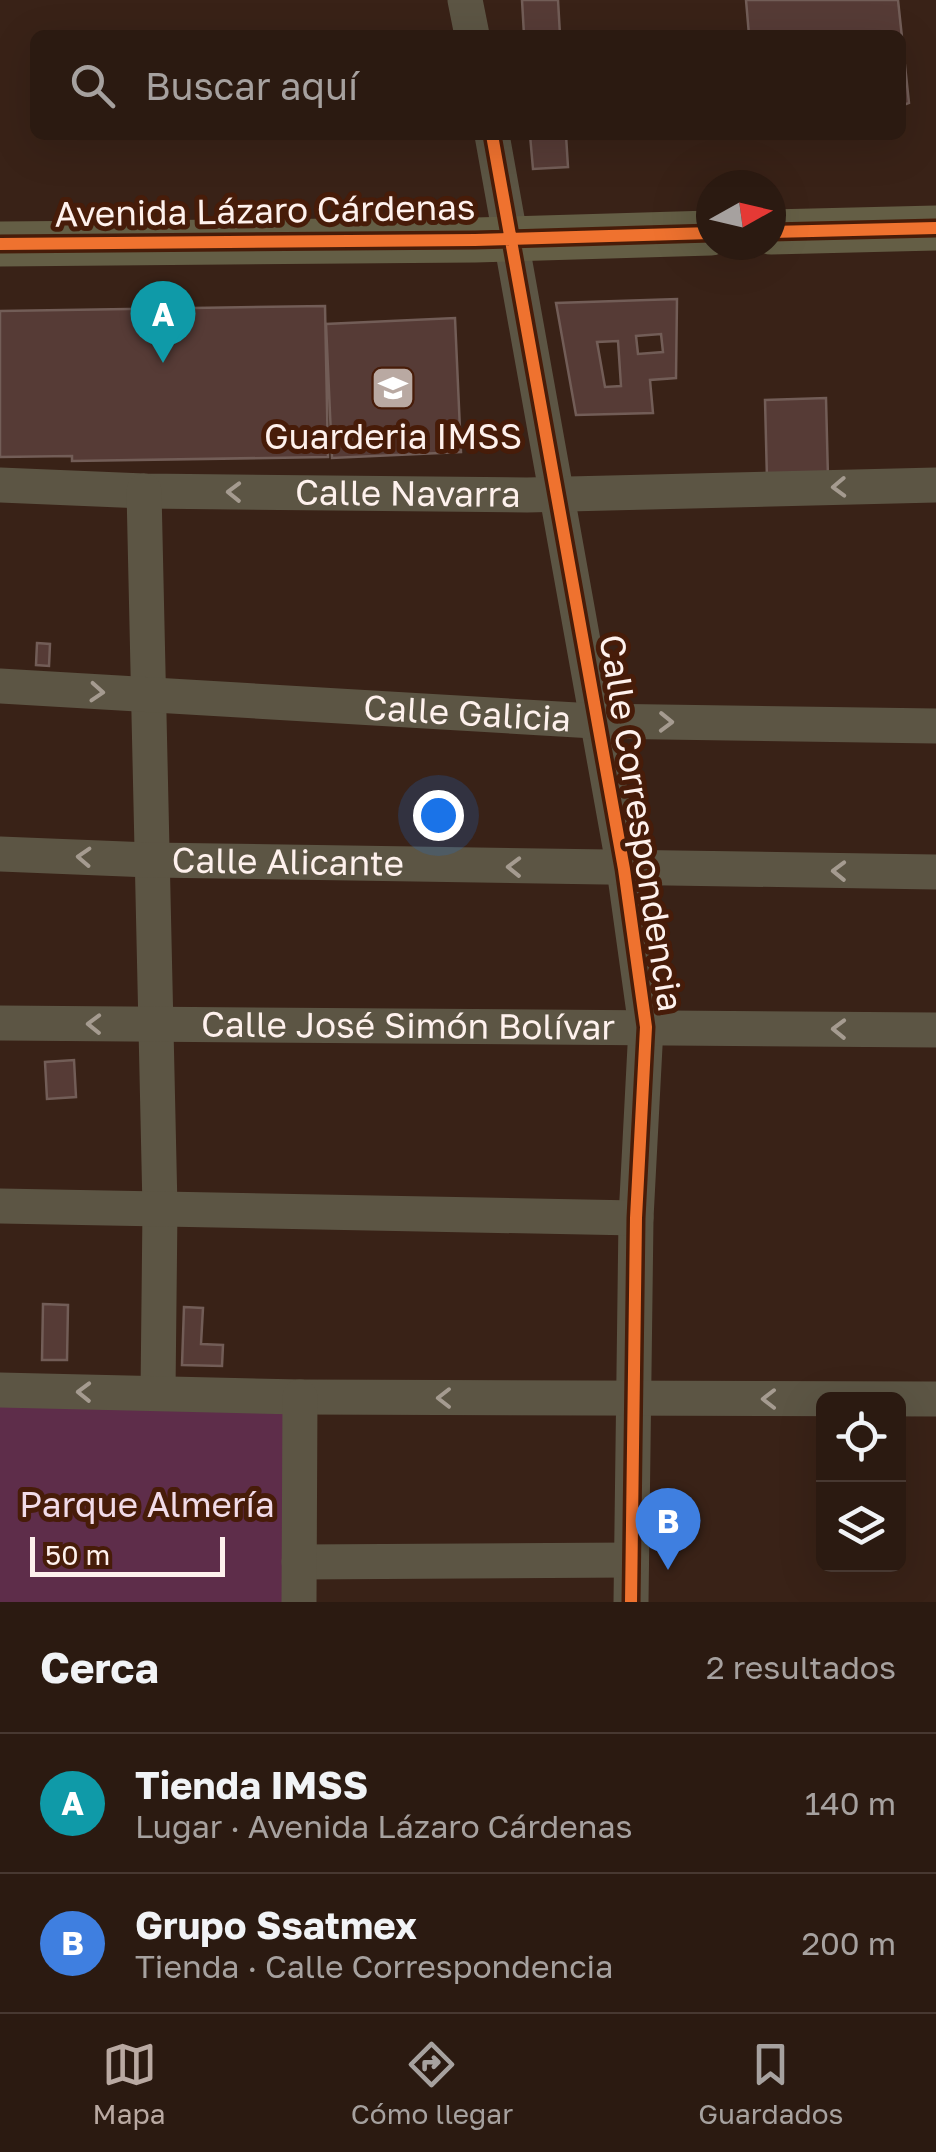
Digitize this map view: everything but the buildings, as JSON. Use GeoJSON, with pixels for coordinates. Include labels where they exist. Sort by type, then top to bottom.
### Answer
{"type":"FeatureCollection","features":[{"type":"Feature","properties":{"kind":"main road"},"geometry":{"type":"LineString","coordinates":[[786,232],[936,228]]}},
{"type":"Feature","properties":{"kind":"main road","name":"Avenida Lázaro Cárdenas"},"geometry":{"type":"LineString","coordinates":[[0,244],[696,233]]}},
{"type":"Feature","properties":{"kind":"street"},"geometry":{"type":"LineString","coordinates":[[465,0],[471,30]]}},
{"type":"Feature","properties":{"kind":"street","name":"Calle Correspondencia"},"geometry":{"type":"LineString","coordinates":[[493,140],[594,722],[624,869],[646,1027],[636,1218],[632,1602]]}},
{"type":"Feature","properties":{"kind":"street","name":"Calle Navarra"},"geometry":{"type":"LineString","coordinates":[[0,485],[144,491],[556,495],[936,485]]}},
{"type":"Feature","properties":{"kind":"street"},"geometry":{"type":"LineString","coordinates":[[144,491],[160,1208],[158,1394]]}},
{"type":"Feature","properties":{"kind":"street","name":"Calle Galicia"},"geometry":{"type":"LineString","coordinates":[[0,686],[594,722],[936,726]]}},
{"type":"Feature","properties":{"kind":"street","name":"Calle Alicante"},"geometry":{"type":"LineString","coordinates":[[0,854],[150,860],[936,872]]}},
{"type":"Feature","properties":{"kind":"street","name":"Calle José Simón Bolívar"},"geometry":{"type":"LineString","coordinates":[[0,1022],[936,1030]]}},
{"type":"Feature","properties":{"kind":"street"},"geometry":{"type":"LineString","coordinates":[[0,1206],[636,1218]]}},
{"type":"Feature","properties":{"kind":"street"},"geometry":{"type":"LineString","coordinates":[[0,1390],[300,1397],[936,1399]]}},
{"type":"Feature","properties":{"kind":"street"},"geometry":{"type":"LineString","coordinates":[[299,1602],[300,1397]]}},
{"type":"Feature","properties":{"kind":"street"},"geometry":{"type":"LineString","coordinates":[[299,1562],[631,1560]]}},
{"type":"Feature","properties":{"kind":"green space","name":"Parque Almería"},"geometry":{"type":"Polygon","coordinates":[[[0,1404],[293,1407],[294,1602],[0,1602],[0,1404]]]}},
{"type":"Feature","properties":{"kind":"cycle path"},"geometry":{"type":"LineString","coordinates":[[493,140],[624,869],[646,1027],[636,1218],[631,1602]]}},
{"type":"Feature","properties":{"kind":"cycle path"},"geometry":{"type":"LineString","coordinates":[[786,232],[936,228]]}},
{"type":"Feature","properties":{"kind":"cycle path"},"geometry":{"type":"LineString","coordinates":[[0,244],[475,240],[696,233]]}},
{"type":"Feature","properties":{"kind":"place","name":"Tienda IMSS"},"geometry":{"type":"Point","coordinates":[163,363]}},
{"type":"Feature","properties":{"kind":"place","name":"Guarderia IMSS"},"geometry":{"type":"Point","coordinates":[393,388]}},
{"type":"Feature","properties":{"kind":"place","name":"Grupo Ssatmex"},"geometry":{"type":"Point","coordinates":[668,1570]}}]}
